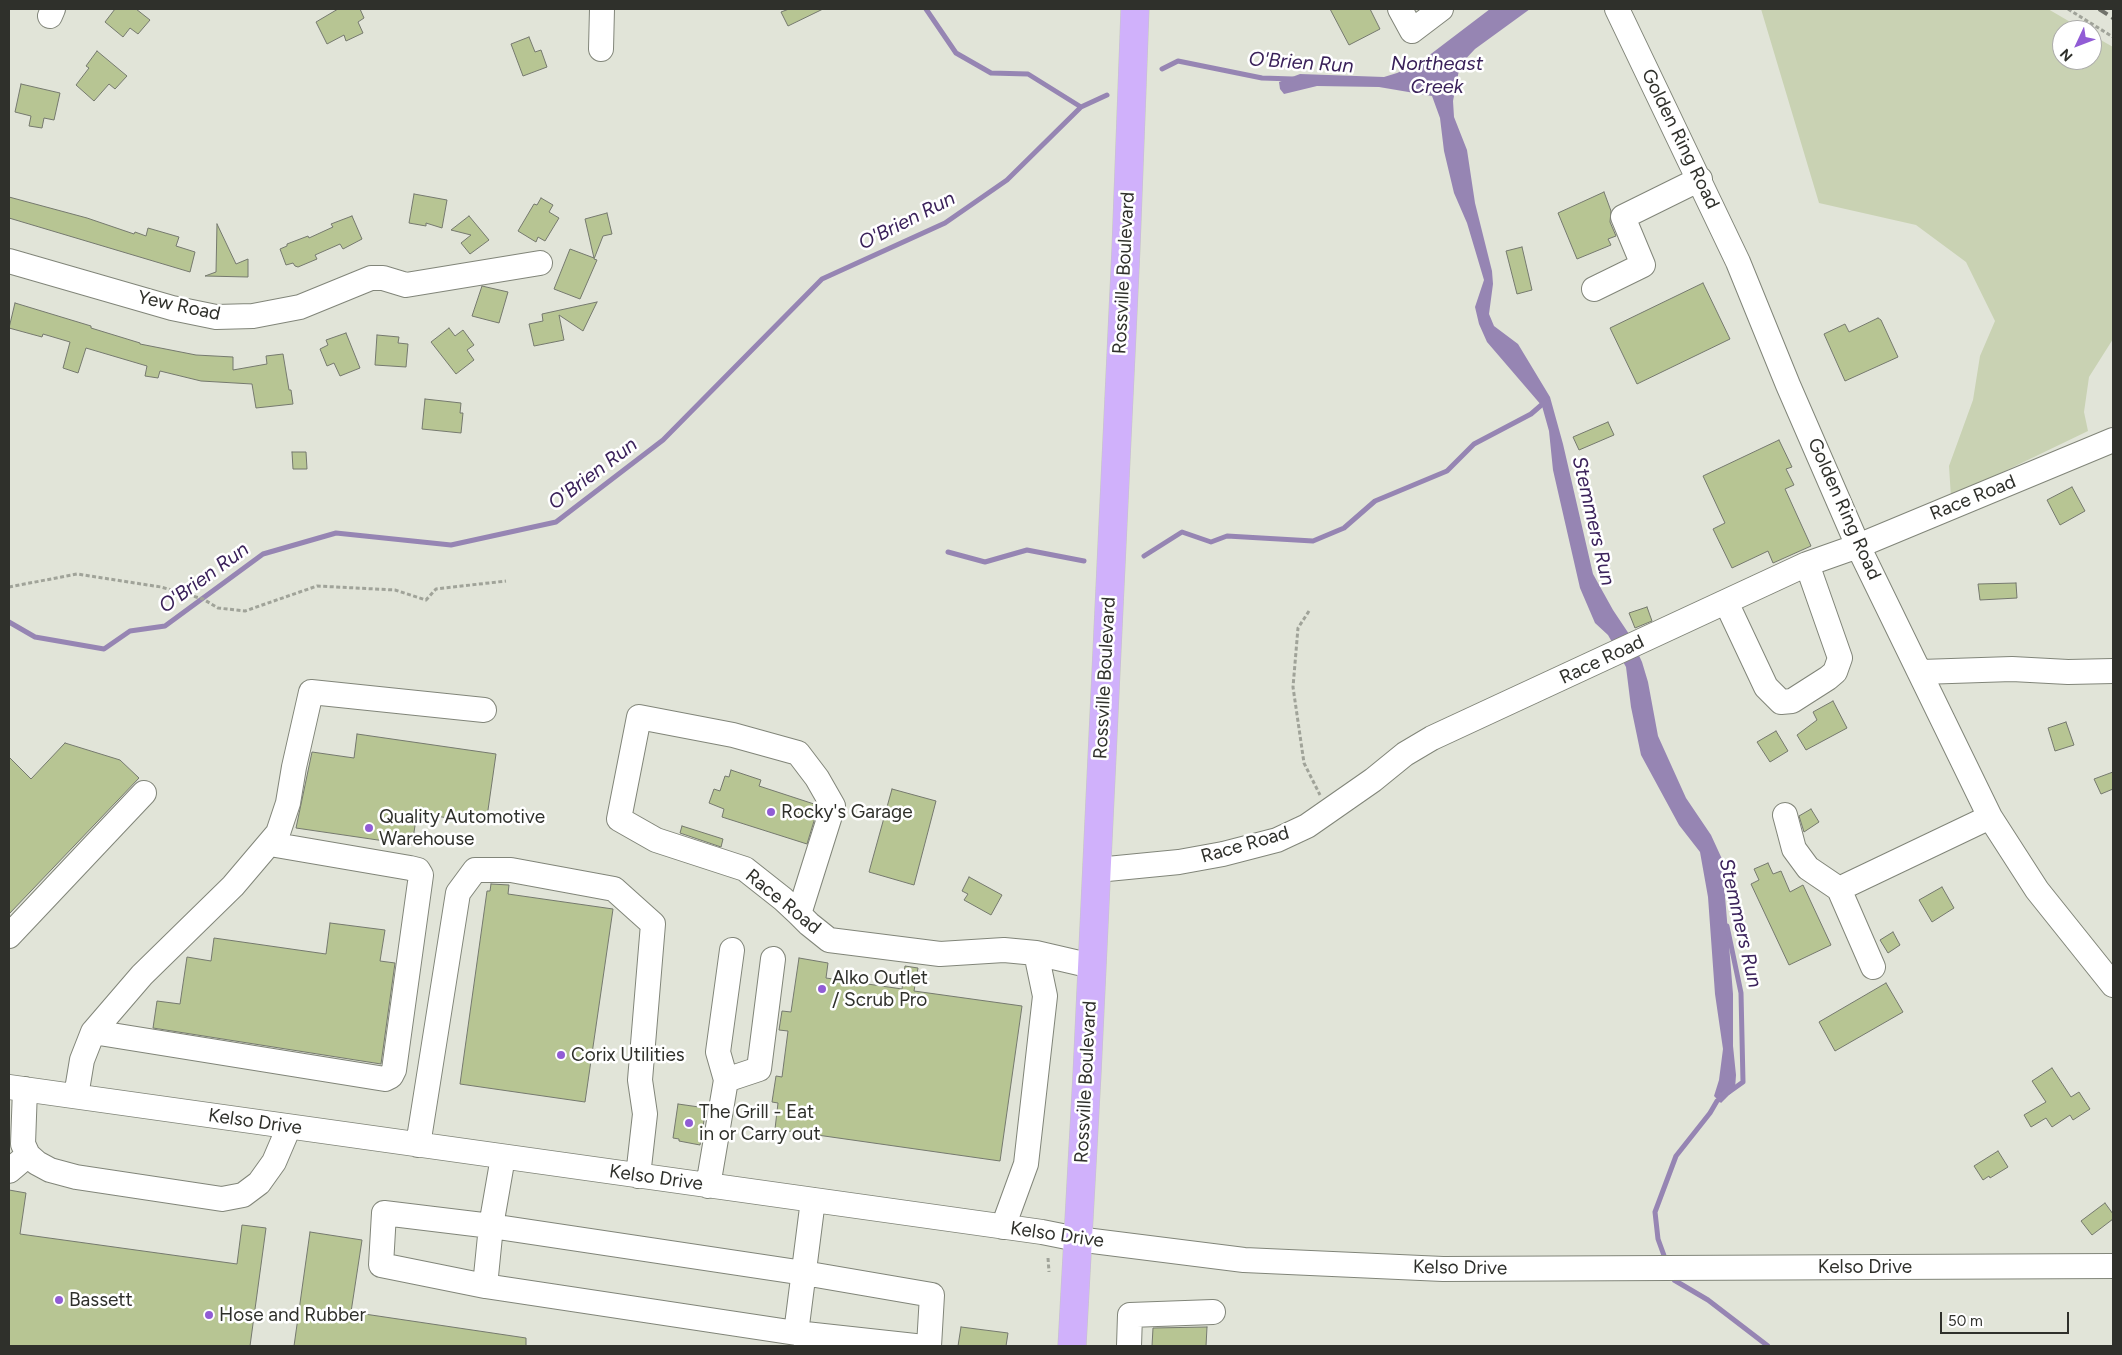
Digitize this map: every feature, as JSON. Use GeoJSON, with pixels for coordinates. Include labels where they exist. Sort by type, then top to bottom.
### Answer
{"type":"FeatureCollection","features":[{"type":"Feature","properties":{"kind":"main road","name":"Rossville Boulevard"},"geometry":{"type":"LineString","coordinates":[[1072,1346],[1097,870],[1126,248],[1134,9]]}},
{"type":"Feature","properties":{"kind":"street"},"geometry":{"type":"LineString","coordinates":[[600,49],[602,9]]}},
{"type":"Feature","properties":{"kind":"street"},"geometry":{"type":"LineString","coordinates":[[1400,9],[1412,31],[1435,11]]}},
{"type":"Feature","properties":{"kind":"street","name":"Golden Ring Road"},"geometry":{"type":"LineString","coordinates":[[1617,9],[1738,262],[1788,385],[1858,546],[1990,817],[2037,890],[2113,985]]}},
{"type":"Feature","properties":{"kind":"street"},"geometry":{"type":"LineString","coordinates":[[1594,289],[1643,265],[1623,217],[1700,180]]}},
{"type":"Feature","properties":{"kind":"street","name":"Yew Road"},"geometry":{"type":"LineString","coordinates":[[9,261],[172,308],[216,317],[253,316],[300,307],[370,278],[383,278],[406,285],[540,263]]}},
{"type":"Feature","properties":{"kind":"street","name":"Race Road"},"geometry":{"type":"LineString","coordinates":[[1097,870],[1153,866],[1224,854],[1277,840],[1307,826],[1405,754],[1432,738],[1807,564],[1858,546],[2113,440]]}},
{"type":"Feature","properties":{"kind":"street"},"geometry":{"type":"LineString","coordinates":[[1726,602],[1766,687],[1781,702],[1792,701],[1835,672],[1840,658],[1807,564]]}},
{"type":"Feature","properties":{"kind":"street"},"geometry":{"type":"LineString","coordinates":[[1921,672],[2012,669],[2068,672],[2113,671]]}},
{"type":"Feature","properties":{"kind":"street"},"geometry":{"type":"LineString","coordinates":[[76,1096],[82,1060],[93,1032],[142,975],[233,886],[270,844],[283,823],[311,692],[484,710]]}},
{"type":"Feature","properties":{"kind":"street","name":"Race Road"},"geometry":{"type":"LineString","coordinates":[[798,914],[833,806],[798,753],[734,735],[640,717],[619,819],[656,840],[745,869],[798,914],[829,940],[940,954],[1004,950],[1036,953],[1092,966]]}},
{"type":"Feature","properties":{"kind":"street"},"geometry":{"type":"LineString","coordinates":[[9,936],[144,793]]}},
{"type":"Feature","properties":{"kind":"street"},"geometry":{"type":"LineString","coordinates":[[1785,815],[1794,849],[1808,868],[1839,888],[1873,967]]}},
{"type":"Feature","properties":{"kind":"street"},"geometry":{"type":"LineString","coordinates":[[1839,888],[1990,817]]}},
{"type":"Feature","properties":{"kind":"street"},"geometry":{"type":"LineString","coordinates":[[93,1032],[386,1079],[391,1076],[394,1070],[421,876],[418,870],[270,844]]}},
{"type":"Feature","properties":{"kind":"street"},"geometry":{"type":"LineString","coordinates":[[418,1145],[458,894],[475,870],[511,870],[614,889],[653,924],[640,1080],[645,1114],[638,1176]]}},
{"type":"Feature","properties":{"kind":"street"},"geometry":{"type":"LineString","coordinates":[[708,1186],[726,1080],[718,1052],[732,950]]}},
{"type":"Feature","properties":{"kind":"street"},"geometry":{"type":"LineString","coordinates":[[1003,1227],[1026,1164],[1046,996],[1036,953]]}},
{"type":"Feature","properties":{"kind":"street"},"geometry":{"type":"LineString","coordinates":[[726,1080],[759,1069],[773,959]]}},
{"type":"Feature","properties":{"kind":"street"},"geometry":{"type":"LineString","coordinates":[[17,1088],[23,1144],[28,1155],[37,1163],[50,1170],[76,1177],[222,1199],[243,1195],[259,1183],[274,1162],[289,1127]]}},
{"type":"Feature","properties":{"kind":"street","name":"Kelso Drive"},"geometry":{"type":"LineString","coordinates":[[17,1088],[1077,1239],[1244,1260],[1443,1269],[2113,1266]]}},
{"type":"Feature","properties":{"kind":"street"},"geometry":{"type":"LineString","coordinates":[[9,1171],[28,1155]]}},
{"type":"Feature","properties":{"kind":"street"},"geometry":{"type":"LineString","coordinates":[[485,1286],[491,1226],[503,1157]]}},
{"type":"Feature","properties":{"kind":"street"},"geometry":{"type":"LineString","coordinates":[[796,1333],[813,1200]]}},
{"type":"Feature","properties":{"kind":"street"},"geometry":{"type":"LineString","coordinates":[[915,1346],[796,1333],[485,1286],[381,1264],[384,1213],[491,1226],[804,1273],[932,1295],[929,1346]]}},
{"type":"Feature","properties":{"kind":"street"},"geometry":{"type":"LineString","coordinates":[[1129,1346],[1130,1315],[1213,1312]]}},
{"type":"Feature","properties":{"kind":"path"},"geometry":{"type":"LineString","coordinates":[[2068,9],[2113,36]]}},
{"type":"Feature","properties":{"kind":"path"},"geometry":{"type":"LineString","coordinates":[[9,587],[77,574],[161,587],[203,598],[218,608],[245,611],[318,586],[395,590],[426,600],[436,589],[506,581]]}},
{"type":"Feature","properties":{"kind":"path"},"geometry":{"type":"LineString","coordinates":[[1309,611],[1298,628],[1293,687],[1304,763],[1328,812]]}},
{"type":"Feature","properties":{"kind":"path"},"geometry":{"type":"LineString","coordinates":[[1048,1258],[1049,1272]]}},
{"type":"Feature","properties":{"kind":"green space"},"geometry":{"type":"Polygon","coordinates":[[[1761,9],[2048,9],[2067,20],[2052,20],[2052,70],[2102,70],[2102,41],[2113,47],[2113,339],[2089,377],[2084,412],[2088,431],[1951,497],[1949,466],[1973,400],[1980,356],[1995,321],[1966,262],[1916,225],[1819,203],[1761,9]]]}},
{"type":"Feature","properties":{"kind":"water","name":"Northeast Creek"},"geometry":{"type":"Polygon","coordinates":[[[1490,9],[1530,9],[1475,49],[1460,65],[1453,101],[1454,117],[1467,150],[1475,203],[1492,271],[1493,284],[1489,314],[1494,326],[1518,344],[1550,397],[1563,444],[1593,574],[1629,634],[1642,662],[1648,682],[1658,736],[1686,798],[1711,835],[1722,859],[1733,994],[1733,1046],[1736,1075],[1735,1089],[1721,1103],[1714,1096],[1719,1080],[1723,1049],[1715,994],[1708,897],[1700,852],[1679,825],[1641,755],[1631,707],[1626,667],[1608,635],[1595,623],[1580,588],[1553,470],[1549,431],[1542,406],[1487,342],[1479,324],[1475,307],[1484,280],[1467,223],[1454,193],[1444,151],[1440,118],[1432,96],[1379,87],[1317,86],[1284,94],[1280,89],[1279,82],[1300,74],[1384,77],[1397,73],[1419,63],[1490,9]]]}},
{"type":"Feature","properties":{"kind":"building"},"geometry":{"type":"Polygon","coordinates":[[[115,9],[136,9],[150,20],[138,34],[130,28],[123,37],[105,22],[115,9]]]}},
{"type":"Feature","properties":{"kind":"building"},"geometry":{"type":"Polygon","coordinates":[[[338,9],[360,9],[364,18],[358,22],[363,33],[346,41],[344,35],[327,44],[316,22],[338,9]]]}},
{"type":"Feature","properties":{"kind":"building"},"geometry":{"type":"Polygon","coordinates":[[[789,9],[823,9],[788,26],[781,12],[789,9]]]}},
{"type":"Feature","properties":{"kind":"building"},"geometry":{"type":"Polygon","coordinates":[[[1330,9],[1370,9],[1380,29],[1349,45],[1330,9]]]}},
{"type":"Feature","properties":{"kind":"building"},"geometry":{"type":"Polygon","coordinates":[[[529,37],[535,52],[541,50],[547,67],[523,76],[511,44],[529,37]]]}},
{"type":"Feature","properties":{"kind":"building"},"geometry":{"type":"Polygon","coordinates":[[[97,51],[127,76],[115,89],[109,84],[94,101],[76,85],[89,68],[86,66],[97,51]]]}},
{"type":"Feature","properties":{"kind":"building"},"geometry":{"type":"Polygon","coordinates":[[[21,84],[60,93],[54,120],[44,118],[42,128],[29,126],[31,116],[15,112],[21,84]]]}},
{"type":"Feature","properties":{"kind":"building"},"geometry":{"type":"Polygon","coordinates":[[[1604,192],[1611,211],[1610,222],[1616,236],[1608,239],[1611,245],[1577,259],[1558,213],[1604,192]]]}},
{"type":"Feature","properties":{"kind":"building"},"geometry":{"type":"Polygon","coordinates":[[[414,194],[447,200],[442,228],[426,223],[426,226],[409,223],[414,194]]]}},
{"type":"Feature","properties":{"kind":"building"},"geometry":{"type":"Polygon","coordinates":[[[9,197],[87,218],[134,234],[135,232],[146,236],[148,228],[179,237],[176,246],[195,252],[190,272],[9,218],[9,197]]]}},
{"type":"Feature","properties":{"kind":"building"},"geometry":{"type":"Polygon","coordinates":[[[541,198],[553,205],[549,212],[559,218],[545,241],[538,237],[536,242],[518,231],[534,204],[537,205],[541,198]]]}},
{"type":"Feature","properties":{"kind":"building"},"geometry":{"type":"Polygon","coordinates":[[[607,213],[612,234],[603,236],[594,259],[597,260],[580,299],[554,289],[570,249],[594,258],[585,219],[607,213]]]}},
{"type":"Feature","properties":{"kind":"building"},"geometry":{"type":"Polygon","coordinates":[[[352,216],[362,239],[343,249],[340,244],[315,255],[317,259],[298,267],[293,263],[286,265],[280,249],[287,246],[287,244],[308,236],[309,238],[333,227],[331,224],[352,216]]]}},
{"type":"Feature","properties":{"kind":"building"},"geometry":{"type":"Polygon","coordinates":[[[469,216],[489,240],[470,254],[461,243],[471,235],[451,230],[469,216]]]}},
{"type":"Feature","properties":{"kind":"building"},"geometry":{"type":"Polygon","coordinates":[[[217,224],[236,264],[248,259],[248,277],[205,276],[216,272],[217,224]]]}},
{"type":"Feature","properties":{"kind":"building"},"geometry":{"type":"Polygon","coordinates":[[[1522,247],[1532,290],[1517,294],[1506,251],[1522,247]]]}},
{"type":"Feature","properties":{"kind":"building"},"geometry":{"type":"Polygon","coordinates":[[[1703,283],[1730,339],[1637,384],[1610,328],[1703,283]]]}},
{"type":"Feature","properties":{"kind":"building"},"geometry":{"type":"Polygon","coordinates":[[[482,286],[508,292],[499,323],[472,316],[482,286]]]}},
{"type":"Feature","properties":{"kind":"building"},"geometry":{"type":"Polygon","coordinates":[[[597,302],[583,331],[559,315],[564,340],[534,346],[529,324],[543,321],[542,314],[597,302]]]}},
{"type":"Feature","properties":{"kind":"building"},"geometry":{"type":"Polygon","coordinates":[[[15,303],[91,326],[91,328],[140,344],[196,355],[233,357],[233,370],[267,364],[266,356],[283,354],[293,404],[256,408],[252,384],[201,381],[160,371],[158,378],[145,376],[147,366],[86,348],[78,373],[63,368],[70,342],[43,334],[42,337],[9,328],[15,303]]]}},
{"type":"Feature","properties":{"kind":"building"},"geometry":{"type":"Polygon","coordinates":[[[1878,318],[1881,320],[1898,357],[1845,381],[1824,334],[1845,324],[1849,332],[1878,318]]]}},
{"type":"Feature","properties":{"kind":"building"},"geometry":{"type":"Polygon","coordinates":[[[449,328],[455,336],[463,330],[474,345],[467,350],[474,360],[456,374],[431,342],[449,328]]]}},
{"type":"Feature","properties":{"kind":"building"},"geometry":{"type":"Polygon","coordinates":[[[346,333],[360,368],[340,376],[334,363],[327,366],[320,349],[328,345],[326,340],[346,333]]]}},
{"type":"Feature","properties":{"kind":"building"},"geometry":{"type":"Polygon","coordinates":[[[377,335],[399,337],[398,343],[408,344],[406,367],[375,365],[377,335]]]}},
{"type":"Feature","properties":{"kind":"building"},"geometry":{"type":"Polygon","coordinates":[[[425,399],[461,403],[460,413],[463,413],[461,433],[422,429],[425,399]]]}},
{"type":"Feature","properties":{"kind":"building"},"geometry":{"type":"Polygon","coordinates":[[[1608,422],[1614,435],[1579,450],[1573,437],[1608,422]]]}},
{"type":"Feature","properties":{"kind":"building"},"geometry":{"type":"Polygon","coordinates":[[[1779,440],[1792,467],[1786,469],[1794,485],[1785,489],[1811,546],[1773,563],[1768,551],[1732,568],[1713,529],[1725,523],[1703,476],[1779,440]]]}},
{"type":"Feature","properties":{"kind":"building"},"geometry":{"type":"Polygon","coordinates":[[[292,452],[306,452],[307,469],[293,469],[292,452]]]}},
{"type":"Feature","properties":{"kind":"building"},"geometry":{"type":"Polygon","coordinates":[[[2072,487],[2085,511],[2060,525],[2047,500],[2072,487]]]}},
{"type":"Feature","properties":{"kind":"building"},"geometry":{"type":"Polygon","coordinates":[[[2016,583],[2017,598],[1980,600],[1978,584],[2016,583]]]}},
{"type":"Feature","properties":{"kind":"building"},"geometry":{"type":"Polygon","coordinates":[[[1647,607],[1652,621],[1635,628],[1629,613],[1647,607]]]}},
{"type":"Feature","properties":{"kind":"building"},"geometry":{"type":"Polygon","coordinates":[[[1833,701],[1847,728],[1806,750],[1797,735],[1817,720],[1813,712],[1833,701]]]}},
{"type":"Feature","properties":{"kind":"building"},"geometry":{"type":"Polygon","coordinates":[[[2066,722],[2074,745],[2055,751],[2048,728],[2066,722]]]}},
{"type":"Feature","properties":{"kind":"building"},"geometry":{"type":"Polygon","coordinates":[[[1776,731],[1788,751],[1770,762],[1757,742],[1776,731]]]}},
{"type":"Feature","properties":{"kind":"building"},"geometry":{"type":"Polygon","coordinates":[[[357,734],[496,754],[486,824],[417,813],[412,845],[296,828],[312,752],[354,758],[357,734]]]}},
{"type":"Feature","properties":{"kind":"building"},"geometry":{"type":"Polygon","coordinates":[[[65,743],[120,760],[139,778],[9,914],[9,757],[31,779],[65,743]]]}},
{"type":"Feature","properties":{"kind":"building","name":"Rocky's Garage"},"geometry":{"type":"Polygon","coordinates":[[[731,770],[761,780],[759,786],[817,805],[818,808],[807,844],[722,817],[724,809],[709,803],[714,789],[720,791],[725,776],[729,777],[731,770]]]}},
{"type":"Feature","properties":{"kind":"building"},"geometry":{"type":"Polygon","coordinates":[[[2113,772],[2113,789],[2101,794],[2094,779],[2113,772]]]}},
{"type":"Feature","properties":{"kind":"building"},"geometry":{"type":"Polygon","coordinates":[[[892,789],[936,801],[914,885],[869,872],[892,789]]]}},
{"type":"Feature","properties":{"kind":"building"},"geometry":{"type":"Polygon","coordinates":[[[1811,809],[1819,822],[1804,832],[1799,816],[1811,809]]]}},
{"type":"Feature","properties":{"kind":"building"},"geometry":{"type":"Polygon","coordinates":[[[682,826],[723,839],[721,847],[680,833],[682,826]]]}},
{"type":"Feature","properties":{"kind":"building"},"geometry":{"type":"Polygon","coordinates":[[[1768,863],[1773,874],[1781,871],[1790,892],[1803,885],[1831,945],[1789,965],[1751,884],[1759,880],[1754,869],[1768,863]]]}},
{"type":"Feature","properties":{"kind":"building"},"geometry":{"type":"Polygon","coordinates":[[[969,877],[1002,895],[991,915],[964,900],[968,894],[962,891],[969,877]]]}},
{"type":"Feature","properties":{"kind":"building"},"geometry":{"type":"Polygon","coordinates":[[[491,884],[509,885],[508,894],[613,909],[585,1102],[460,1084],[487,891],[490,891],[491,884]]]}},
{"type":"Feature","properties":{"kind":"building"},"geometry":{"type":"Polygon","coordinates":[[[1942,887],[1954,908],[1932,922],[1919,900],[1942,887]]]}},
{"type":"Feature","properties":{"kind":"building"},"geometry":{"type":"Polygon","coordinates":[[[330,923],[385,930],[380,961],[395,963],[381,1064],[153,1028],[157,1001],[180,1004],[187,957],[211,961],[214,938],[326,954],[330,923]]]}},
{"type":"Feature","properties":{"kind":"building"},"geometry":{"type":"Polygon","coordinates":[[[1893,932],[1900,945],[1888,953],[1880,940],[1893,932]]]}},
{"type":"Feature","properties":{"kind":"building"},"geometry":{"type":"Polygon","coordinates":[[[799,958],[828,963],[826,978],[902,989],[905,966],[918,968],[914,991],[1022,1006],[1000,1161],[775,1129],[778,1103],[772,1102],[776,1076],[782,1077],[788,1031],[779,1030],[782,1011],[791,1012],[799,958]]]}},
{"type":"Feature","properties":{"kind":"building"},"geometry":{"type":"Polygon","coordinates":[[[1886,983],[1903,1012],[1835,1051],[1819,1022],[1886,983]]]}},
{"type":"Feature","properties":{"kind":"building"},"geometry":{"type":"Polygon","coordinates":[[[2052,1068],[2071,1097],[2079,1092],[2090,1109],[2073,1120],[2070,1115],[2052,1127],[2046,1118],[2031,1127],[2024,1115],[2046,1102],[2032,1081],[2052,1068]]]}},
{"type":"Feature","properties":{"kind":"building","name":"The Grill - Eat in or Carry out"},"geometry":{"type":"Polygon","coordinates":[[[678,1104],[706,1108],[700,1145],[673,1138],[678,1104]]]}},
{"type":"Feature","properties":{"kind":"building"},"geometry":{"type":"Polygon","coordinates":[[[1998,1151],[2008,1167],[1983,1180],[1974,1166],[1998,1151]]]}},
{"type":"Feature","properties":{"kind":"building"},"geometry":{"type":"Polygon","coordinates":[[[9,1190],[26,1193],[20,1234],[237,1264],[242,1225],[266,1228],[250,1346],[9,1346],[9,1190]]]}},
{"type":"Feature","properties":{"kind":"building"},"geometry":{"type":"Polygon","coordinates":[[[2105,1203],[2113,1214],[2113,1219],[2092,1235],[2081,1221],[2105,1203]]]}},
{"type":"Feature","properties":{"kind":"building"},"geometry":{"type":"Polygon","coordinates":[[[310,1232],[362,1240],[351,1312],[526,1338],[526,1346],[294,1346],[310,1232]]]}},
{"type":"Feature","properties":{"kind":"building"},"geometry":{"type":"Polygon","coordinates":[[[961,1327],[1008,1333],[1006,1346],[958,1346],[961,1327]]]}},
{"type":"Feature","properties":{"kind":"building"},"geometry":{"type":"Polygon","coordinates":[[[1207,1327],[1206,1346],[1152,1346],[1153,1328],[1207,1327]]]}},
{"type":"Feature","properties":{"kind":"waterway"},"geometry":{"type":"LineString","coordinates":[[926,9],[956,53],[991,73],[1028,74],[1081,107]]}},
{"type":"Feature","properties":{"kind":"waterway","name":"O'Brien Run"},"geometry":{"type":"LineString","coordinates":[[1162,69],[1178,61],[1262,78],[1293,79]]}},
{"type":"Feature","properties":{"kind":"waterway","name":"O'Brien Run"},"geometry":{"type":"LineString","coordinates":[[9,622],[35,637],[104,649],[130,631],[165,626],[263,554],[336,533],[451,545],[556,522],[663,440],[822,279],[945,223],[1007,180],[1081,107],[1107,95]]}},
{"type":"Feature","properties":{"kind":"waterway"},"geometry":{"type":"LineString","coordinates":[[1144,556],[1182,532],[1211,542],[1227,536],[1313,541],[1344,528],[1375,501],[1447,471],[1474,444],[1531,414],[1546,401]]}},
{"type":"Feature","properties":{"kind":"waterway"},"geometry":{"type":"LineString","coordinates":[[948,552],[985,562],[1027,550],[1084,561]]}},
{"type":"Feature","properties":{"kind":"waterway","name":"Stemmers Run"},"geometry":{"type":"LineString","coordinates":[[1727,926],[1741,993],[1743,1082],[1729,1092]]}},
{"type":"Feature","properties":{"kind":"waterway","name":"Stemmers Run"},"geometry":{"type":"LineString","coordinates":[[1666,1261],[1658,1239],[1655,1212],[1676,1156],[1710,1113],[1717,1101],[1723,1097]]}},
{"type":"Feature","properties":{"kind":"waterway","name":"Stemmers Run"},"geometry":{"type":"LineString","coordinates":[[1671,1274],[1674,1280],[1708,1300],[1768,1346]]}},
{"type":"Feature","properties":{"kind":"railway"},"geometry":{"type":"LineString","coordinates":[[2099,9],[2113,18]]}},
{"type":"Feature","properties":{"kind":"place","name":"Rocky's Garage"},"geometry":{"type":"Point","coordinates":[771,812]}},
{"type":"Feature","properties":{"kind":"place","name":"Quality Automotive Warehouse"},"geometry":{"type":"Point","coordinates":[369,828]}},
{"type":"Feature","properties":{"kind":"place","name":"Alko Outlet / Scrub Pro"},"geometry":{"type":"Point","coordinates":[822,989]}},
{"type":"Feature","properties":{"kind":"place","name":"Corix Utilities"},"geometry":{"type":"Point","coordinates":[561,1055]}},
{"type":"Feature","properties":{"kind":"place","name":"The Grill - Eat in or Carry out"},"geometry":{"type":"Point","coordinates":[689,1123]}},
{"type":"Feature","properties":{"kind":"place","name":"Bassett"},"geometry":{"type":"Point","coordinates":[59,1300]}},
{"type":"Feature","properties":{"kind":"place","name":"Hose and Rubber"},"geometry":{"type":"Point","coordinates":[209,1315]}}]}
